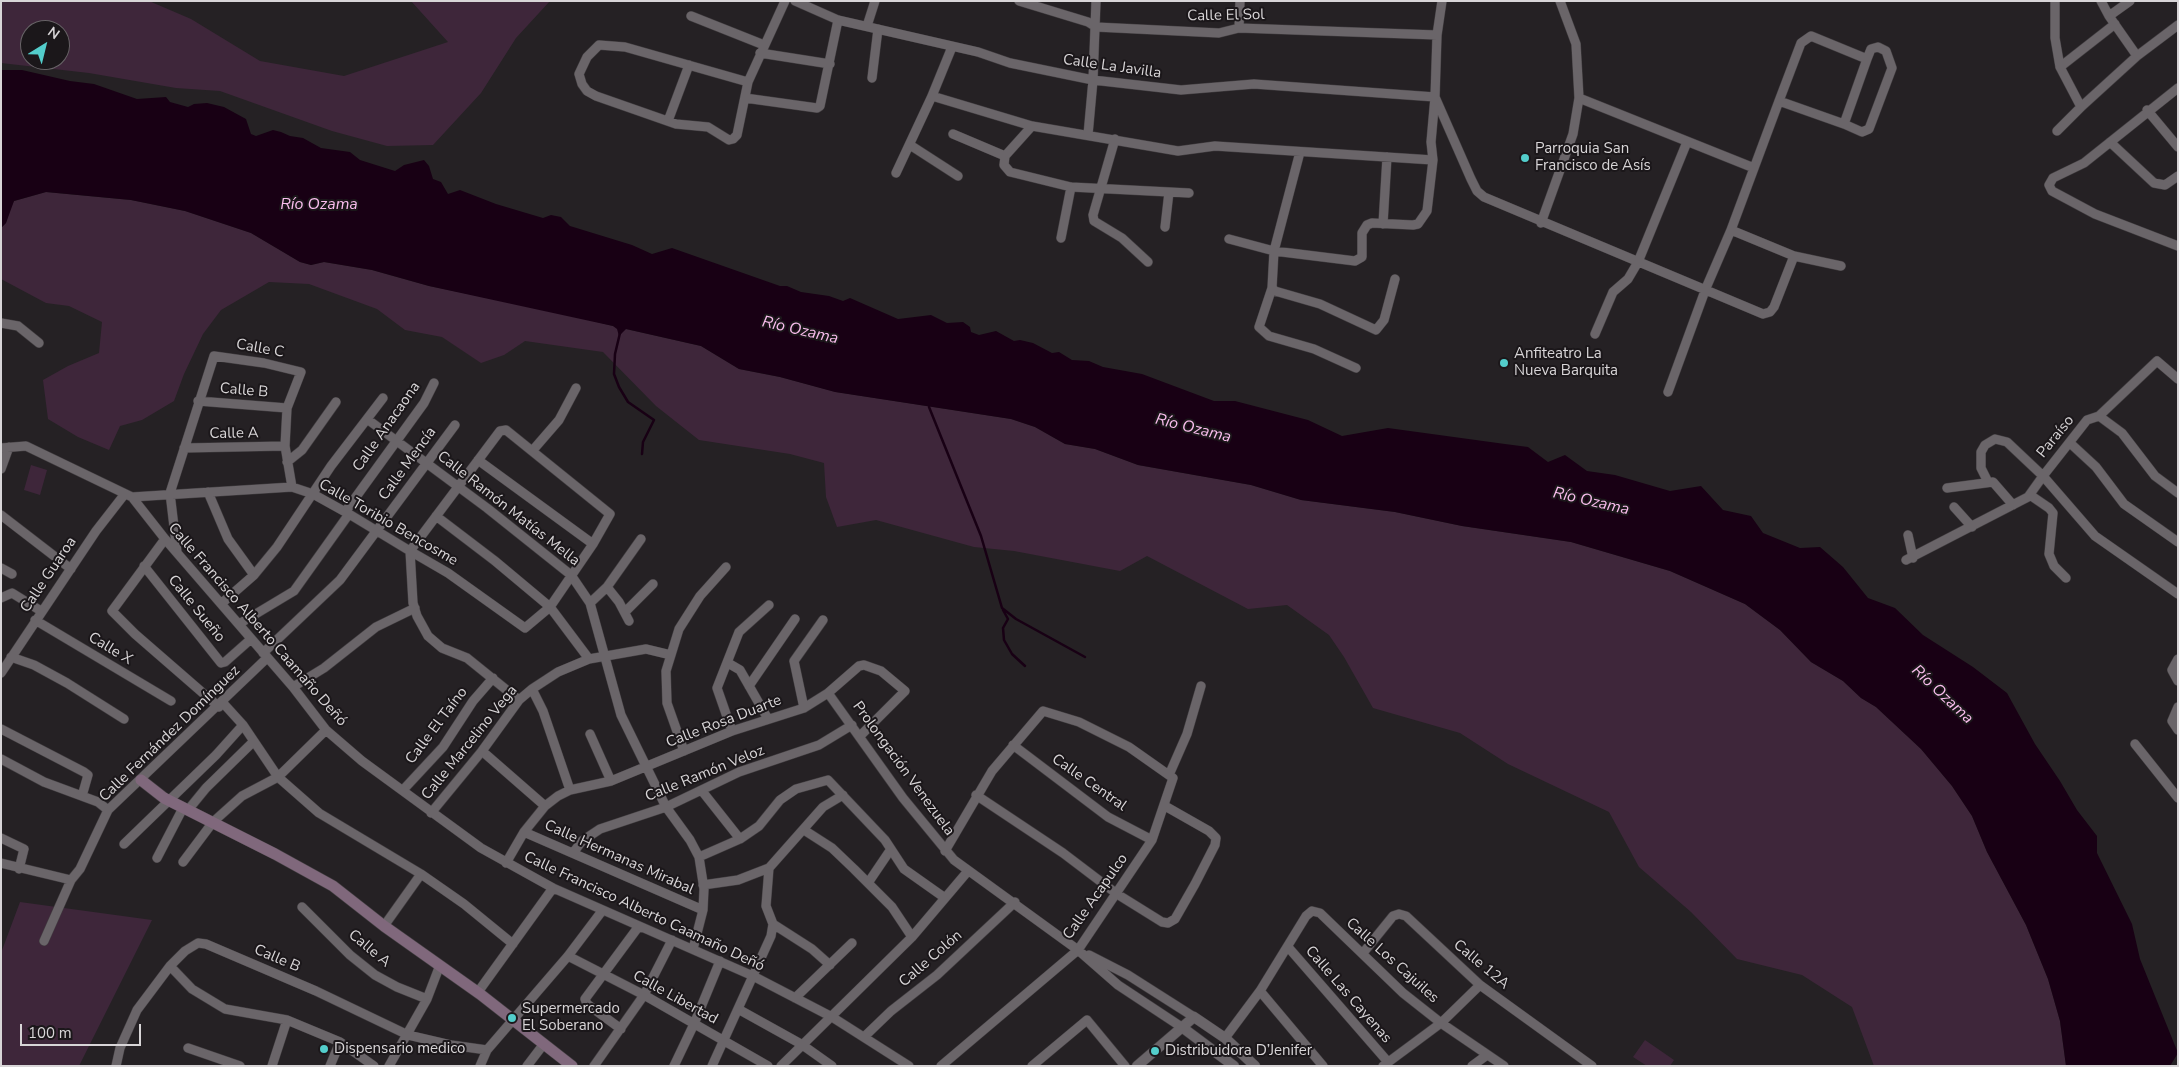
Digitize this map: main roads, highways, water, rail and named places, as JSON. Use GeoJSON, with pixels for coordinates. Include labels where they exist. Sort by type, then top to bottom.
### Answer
{"type":"FeatureCollection","features":[{"type":"Feature","properties":{"kind":"main road"},"geometry":{"type":"LineString","coordinates":[[142,780],[169,801],[213,822],[333,886],[384,926],[478,992],[572,1066]]}},
{"type":"Feature","properties":{"kind":"water","name":"Río Ozama"},"geometry":{"type":"Polygon","coordinates":[[[1,70],[22,70],[70,81],[94,84],[137,99],[166,97],[170,102],[188,107],[194,104],[207,103],[224,107],[246,119],[251,134],[256,136],[273,130],[281,132],[303,138],[321,148],[350,152],[360,160],[395,171],[404,165],[424,160],[429,166],[433,179],[441,182],[448,194],[460,190],[496,204],[543,218],[551,215],[561,217],[570,226],[632,245],[652,254],[672,248],[801,292],[829,296],[843,301],[850,298],[898,319],[931,315],[947,323],[963,322],[970,327],[971,332],[979,335],[996,331],[1014,341],[1020,340],[1033,343],[1052,353],[1059,352],[1072,360],[1089,361],[1103,367],[1142,374],[1214,401],[1235,401],[1308,420],[1342,436],[1388,428],[1528,447],[1548,462],[1565,455],[1587,471],[1615,475],[1670,491],[1701,486],[1723,510],[1751,516],[1763,533],[1800,548],[1820,547],[1843,567],[1868,598],[1895,608],[1923,635],[1973,667],[2007,693],[2035,744],[2077,810],[2097,836],[2097,853],[2132,924],[2140,959],[2178,1053],[2170,1066],[2066,1066],[2060,1021],[2048,979],[2026,925],[1987,852],[1972,816],[1952,786],[1921,749],[1876,707],[1861,698],[1843,681],[1811,662],[1780,630],[1745,604],[1670,571],[1571,542],[1462,526],[1395,512],[1301,500],[1251,485],[1138,465],[1095,449],[1065,444],[1035,427],[1011,419],[835,392],[780,377],[739,369],[701,346],[626,329],[619,336],[617,329],[613,326],[429,286],[372,270],[324,262],[311,265],[300,262],[251,233],[185,211],[131,200],[46,192],[14,201],[6,223],[1,228],[1,70]]]}},
{"type":"Feature","properties":{"kind":"waterway"},"geometry":{"type":"LineString","coordinates":[[620,333],[615,354],[614,374],[619,387],[628,402],[654,420],[643,442],[642,454]]}},
{"type":"Feature","properties":{"kind":"waterway"},"geometry":{"type":"LineString","coordinates":[[929,407],[981,536],[1002,608],[1016,619],[1085,657]]}},
{"type":"Feature","properties":{"kind":"waterway"},"geometry":{"type":"LineString","coordinates":[[1003,610],[1008,619],[1003,628],[1004,640],[1012,654],[1025,666]]}},
{"type":"Feature","properties":{"kind":"place","name":"Parroquia San Francisco de Asís"},"geometry":{"type":"Point","coordinates":[1525,158]}},
{"type":"Feature","properties":{"kind":"place","name":"Anfiteatro La Nueva Barquita"},"geometry":{"type":"Point","coordinates":[1504,363]}},
{"type":"Feature","properties":{"kind":"place","name":"Supermercado El Soberano"},"geometry":{"type":"Point","coordinates":[512,1018]}},
{"type":"Feature","properties":{"kind":"place","name":"Dispensario medico"},"geometry":{"type":"Point","coordinates":[324,1049]}},
{"type":"Feature","properties":{"kind":"place","name":"Distribuidora D’Jenifer"},"geometry":{"type":"Point","coordinates":[1155,1051]}}]}
